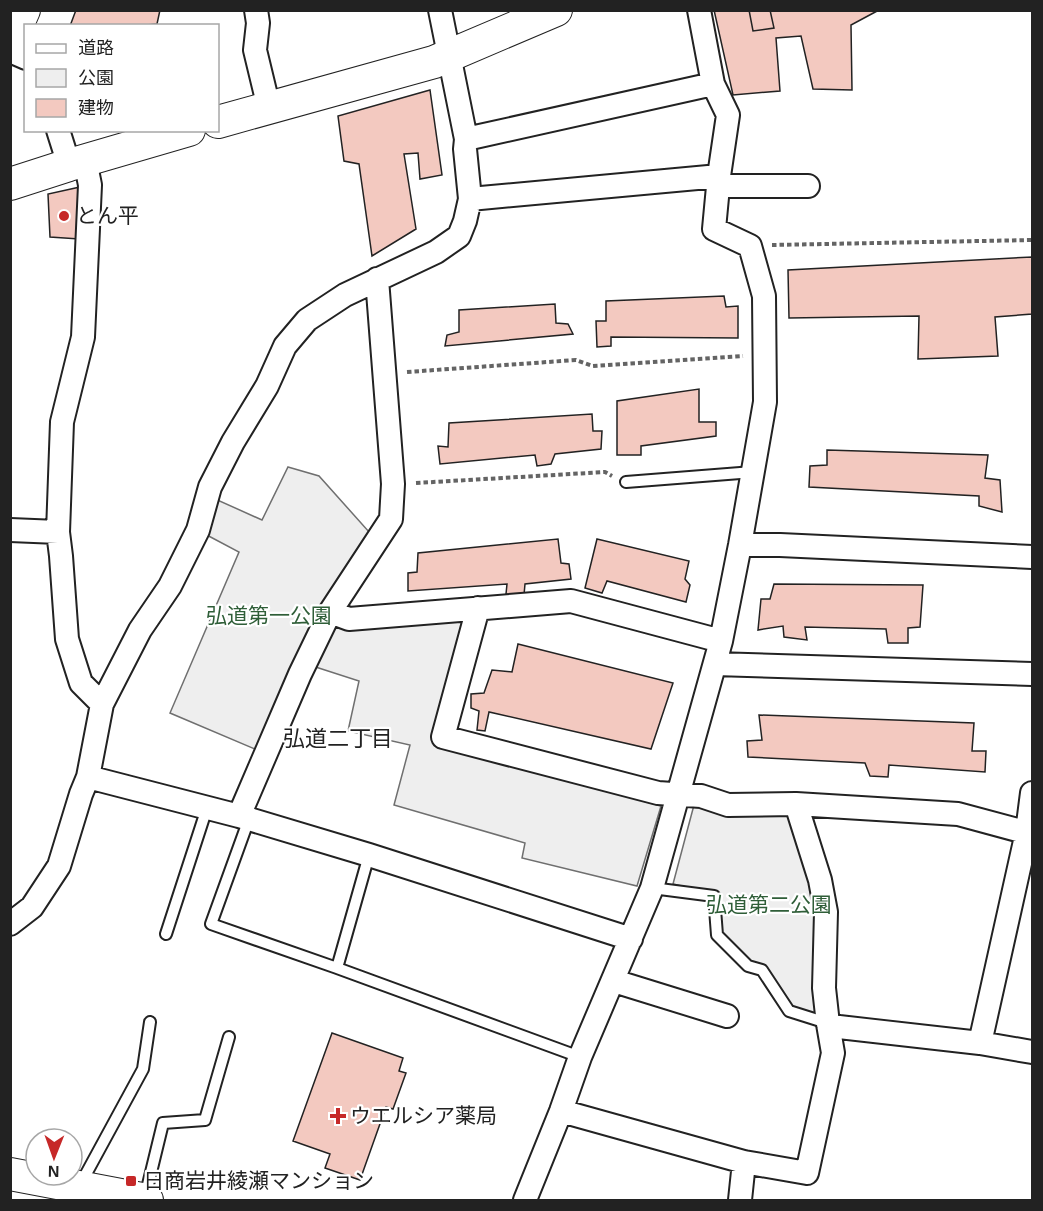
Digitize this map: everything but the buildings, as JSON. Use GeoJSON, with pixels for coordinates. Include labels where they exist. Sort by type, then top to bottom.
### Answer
{"type":"FeatureCollection","features":[{"type":"Feature","properties":{"kind":"street"},"geometry":{"type":"LineString","coordinates":[[10,42],[24,10]]}},
{"type":"Feature","properties":{"kind":"street"},"geometry":{"type":"LineString","coordinates":[[256,10],[258,23],[255,50],[269,108]]}},
{"type":"Feature","properties":{"kind":"street"},"geometry":{"type":"LineString","coordinates":[[10,924],[32,907],[59,866],[88,777],[102,705],[140,630],[170,586],[198,530],[210,487],[233,442],[267,386],[285,346],[307,320],[345,295],[436,252],[459,236],[470,199],[466,139],[440,10]]}},
{"type":"Feature","properties":{"kind":"street"},"geometry":{"type":"LineString","coordinates":[[219,123],[434,62],[556,10]]}},
{"type":"Feature","properties":{"kind":"street"},"geometry":{"type":"LineString","coordinates":[[525,1200],[580,1057],[652,888],[721,641],[765,402],[764,296],[750,246],[714,230],[728,115],[712,84],[699,10]]}},
{"type":"Feature","properties":{"kind":"street"},"geometry":{"type":"LineString","coordinates":[[10,51],[24,57]]}},
{"type":"Feature","properties":{"kind":"street"},"geometry":{"type":"LineString","coordinates":[[466,139],[712,84]]}},
{"type":"Feature","properties":{"kind":"street"},"geometry":{"type":"LineString","coordinates":[[59,132],[90,185],[83,337],[62,422],[58,532],[67,639],[81,683],[102,705]]}},
{"type":"Feature","properties":{"kind":"street"},"geometry":{"type":"LineString","coordinates":[[10,184],[182,132]]}},
{"type":"Feature","properties":{"kind":"street"},"geometry":{"type":"LineString","coordinates":[[470,199],[719,181],[808,186]]}},
{"type":"Feature","properties":{"kind":"street"},"geometry":{"type":"LineString","coordinates":[[244,818],[300,674],[330,612],[391,519],[393,484],[377,279]]}},
{"type":"Feature","properties":{"kind":"street"},"geometry":{"type":"LineString","coordinates":[[10,530],[58,532]]}},
{"type":"Feature","properties":{"kind":"street"},"geometry":{"type":"LineString","coordinates":[[740,545],[1032,557]]}},
{"type":"Feature","properties":{"kind":"street"},"geometry":{"type":"LineString","coordinates":[[330,612],[349,619],[571,601],[721,641]]}},
{"type":"Feature","properties":{"kind":"street"},"geometry":{"type":"LineString","coordinates":[[478,608],[443,737],[658,793],[701,796],[728,805],[796,804],[958,814],[1030,833]]}},
{"type":"Feature","properties":{"kind":"street"},"geometry":{"type":"LineString","coordinates":[[715,664],[1032,674]]}},
{"type":"Feature","properties":{"kind":"street"},"geometry":{"type":"LineString","coordinates":[[88,777],[244,818],[369,855],[631,939]]}},
{"type":"Feature","properties":{"kind":"street"},"geometry":{"type":"LineString","coordinates":[[980,1043],[1030,833],[1032,793]]}},
{"type":"Feature","properties":{"kind":"street"},"geometry":{"type":"LineString","coordinates":[[561,1111],[744,1162],[807,1173],[833,1053],[824,988],[826,912],[820,880],[796,804]]}},
{"type":"Feature","properties":{"kind":"street"},"geometry":{"type":"LineString","coordinates":[[614,981],[727,1016]]}},
{"type":"Feature","properties":{"kind":"street"},"geometry":{"type":"LineString","coordinates":[[828,1023],[839,1027],[980,1043],[1032,1052]]}},
{"type":"Feature","properties":{"kind":"street"},"geometry":{"type":"LineString","coordinates":[[740,1200],[744,1162]]}},
{"type":"Feature","properties":{"kind":"street"},"geometry":{"type":"LineString","coordinates":[[10,1174],[146,1200]]}},
{"type":"Feature","properties":{"kind":"lane"},"geometry":{"type":"LineString","coordinates":[[626,482],[753,472]]}},
{"type":"Feature","properties":{"kind":"lane"},"geometry":{"type":"LineString","coordinates":[[166,934],[207,808]]}},
{"type":"Feature","properties":{"kind":"lane"},"geometry":{"type":"LineString","coordinates":[[244,818],[211,924],[580,1057]]}},
{"type":"Feature","properties":{"kind":"lane"},"geometry":{"type":"LineString","coordinates":[[337,968],[369,855]]}},
{"type":"Feature","properties":{"kind":"lane"},"geometry":{"type":"LineString","coordinates":[[652,888],[714,896],[717,935],[748,966],[762,970],[789,1011],[828,1023]]}},
{"type":"Feature","properties":{"kind":"lane"},"geometry":{"type":"LineString","coordinates":[[78,1188],[143,1069],[150,1022]]}},
{"type":"Feature","properties":{"kind":"lane"},"geometry":{"type":"LineString","coordinates":[[146,1200],[163,1122],[205,1120],[229,1037]]}},
{"type":"Feature","properties":{"kind":"path"},"geometry":{"type":"LineString","coordinates":[[750,246],[1032,240]]}},
{"type":"Feature","properties":{"kind":"path"},"geometry":{"type":"LineString","coordinates":[[385,374],[576,360],[593,366],[765,354]]}},
{"type":"Feature","properties":{"kind":"path"},"geometry":{"type":"LineString","coordinates":[[393,484],[605,472],[626,482]]}},
{"type":"Feature","properties":{"kind":"green space","name":"弘道第一公園"},"geometry":{"type":"Polygon","coordinates":[[[288,467],[319,476],[370,533],[321,612],[470,618],[437,742],[661,806],[637,886],[522,858],[525,843],[394,805],[410,745],[348,731],[359,681],[297,661],[262,752],[170,713],[239,552],[203,533],[213,498],[262,520],[288,467]]]}},
{"type":"Feature","properties":{"kind":"green space","name":"弘道第二公園"},"geometry":{"type":"Polygon","coordinates":[[[694,805],[721,812],[793,816],[819,894],[824,1017],[792,1008],[721,932],[717,894],[673,884],[694,805]]]}},
{"type":"Feature","properties":{"kind":"place","name":"とん平"},"geometry":{"type":"Point","coordinates":[64,216]}},
{"type":"Feature","properties":{"kind":"place","name":"ウエルシア薬局"},"geometry":{"type":"Point","coordinates":[338,1116]}},
{"type":"Feature","properties":{"kind":"place","name":"日商岩井綾瀬マンション"},"geometry":{"type":"Point","coordinates":[131,1181]}},
{"type":"Feature","properties":{"kind":"district","name":"弘道二丁目"},"geometry":{"type":"Point","coordinates":[338,738]}}]}
